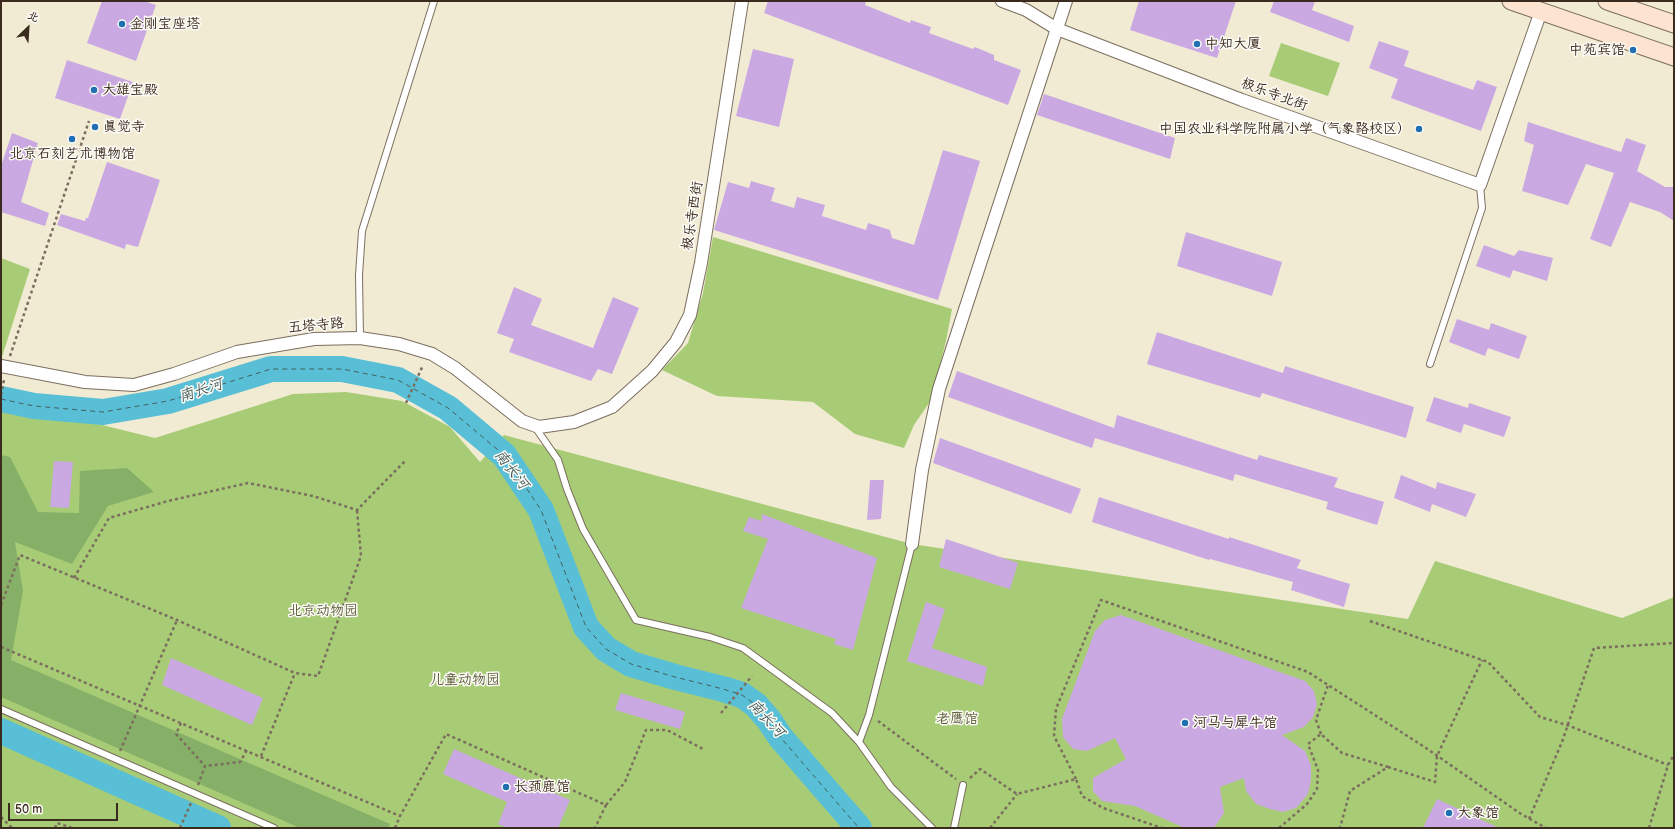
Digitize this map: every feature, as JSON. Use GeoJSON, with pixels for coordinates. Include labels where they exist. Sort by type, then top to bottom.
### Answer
{"type":"FeatureCollection","features":[{"type":"Feature","properties":{"kind":"street","name":"极乐寺西街"},"geometry":{"type":"LineString","coordinates":[[612,407],[652,371],[676,342],[690,315],[701,263],[742,1]]}},
{"type":"Feature","properties":{"kind":"street","name":"极乐寺北街"},"geometry":{"type":"LineString","coordinates":[[1002,1],[1026,10],[1057,30],[1242,100],[1480,185]]}},
{"type":"Feature","properties":{"kind":"street"},"geometry":{"type":"LineString","coordinates":[[912,544],[922,470],[939,388],[1066,1]]}},
{"type":"Feature","properties":{"kind":"street"},"geometry":{"type":"LineString","coordinates":[[1511,1],[1674,57]]}},
{"type":"Feature","properties":{"kind":"street"},"geometry":{"type":"LineString","coordinates":[[1607,1],[1674,24]]}},
{"type":"Feature","properties":{"kind":"street"},"geometry":{"type":"LineString","coordinates":[[1480,185],[1541,11]]}},
{"type":"Feature","properties":{"kind":"street","name":"五塔寺路"},"geometry":{"type":"LineString","coordinates":[[4,371],[85,382],[134,385],[174,374],[237,352],[314,339],[360,338],[399,344],[428,353],[455,368],[522,421],[539,427],[574,422],[612,407]]}},
{"type":"Feature","properties":{"kind":"lane"},"geometry":{"type":"LineString","coordinates":[[360,338],[359,275],[362,231],[434,1]]}},
{"type":"Feature","properties":{"kind":"lane"},"geometry":{"type":"LineString","coordinates":[[1430,364],[1482,208],[1480,185]]}},
{"type":"Feature","properties":{"kind":"lane"},"geometry":{"type":"LineString","coordinates":[[533,424],[558,460],[566,489],[583,529],[636,620],[710,637],[743,648],[832,713],[859,742],[891,787],[932,828]]}},
{"type":"Feature","properties":{"kind":"lane"},"geometry":{"type":"LineString","coordinates":[[859,742],[869,715],[912,544]]}},
{"type":"Feature","properties":{"kind":"lane"},"geometry":{"type":"LineString","coordinates":[[1,709],[117,759],[194,796],[274,828]]}},
{"type":"Feature","properties":{"kind":"lane"},"geometry":{"type":"LineString","coordinates":[[954,828],[963,785]]}},
{"type":"Feature","properties":{"kind":"path"},"geometry":{"type":"LineString","coordinates":[[1,396],[4,371],[89,121]]}},
{"type":"Feature","properties":{"kind":"path"},"geometry":{"type":"LineString","coordinates":[[406,403],[428,353]]}},
{"type":"Feature","properties":{"kind":"path"},"geometry":{"type":"LineString","coordinates":[[356,510],[406,460]]}},
{"type":"Feature","properties":{"kind":"path"},"geometry":{"type":"LineString","coordinates":[[74,578],[109,518],[168,501],[248,483],[313,496],[356,510]]}},
{"type":"Feature","properties":{"kind":"path"},"geometry":{"type":"LineString","coordinates":[[1,605],[20,555],[177,620],[295,673],[318,676],[361,556],[356,510]]}},
{"type":"Feature","properties":{"kind":"path"},"geometry":{"type":"LineString","coordinates":[[1162,828],[1103,808],[1082,796],[1076,779],[1054,736],[1056,709],[1101,600],[1308,672],[1437,756],[1529,819],[1546,828]]}},
{"type":"Feature","properties":{"kind":"path"},"geometry":{"type":"LineString","coordinates":[[117,759],[177,620]]}},
{"type":"Feature","properties":{"kind":"path"},"geometry":{"type":"LineString","coordinates":[[1370,621],[1488,662],[1540,717],[1567,725],[1668,765]]}},
{"type":"Feature","properties":{"kind":"path"},"geometry":{"type":"LineString","coordinates":[[1529,819],[1567,725],[1594,648],[1674,643]]}},
{"type":"Feature","properties":{"kind":"path"},"geometry":{"type":"LineString","coordinates":[[1,647],[400,816]]}},
{"type":"Feature","properties":{"kind":"path"},"geometry":{"type":"LineString","coordinates":[[1328,685],[1316,720],[1321,734],[1342,752],[1435,782],[1437,756],[1482,660]]}},
{"type":"Feature","properties":{"kind":"path"},"geometry":{"type":"LineString","coordinates":[[261,756],[295,673]]}},
{"type":"Feature","properties":{"kind":"path"},"geometry":{"type":"LineString","coordinates":[[721,713],[752,676]]}},
{"type":"Feature","properties":{"kind":"path"},"geometry":{"type":"LineString","coordinates":[[869,715],[944,769],[963,785],[980,769],[1017,794]]}},
{"type":"Feature","properties":{"kind":"path"},"geometry":{"type":"LineString","coordinates":[[181,723],[176,734],[206,766]]}},
{"type":"Feature","properties":{"kind":"path"},"geometry":{"type":"LineString","coordinates":[[595,828],[606,805],[625,782],[646,730],[667,730],[703,749]]}},
{"type":"Feature","properties":{"kind":"path"},"geometry":{"type":"LineString","coordinates":[[395,828],[400,816],[446,734],[606,805]]}},
{"type":"Feature","properties":{"kind":"path"},"geometry":{"type":"LineString","coordinates":[[1279,828],[1307,804],[1317,789],[1318,770],[1308,744],[1321,734]]}},
{"type":"Feature","properties":{"kind":"path"},"geometry":{"type":"LineString","coordinates":[[206,766],[240,762],[247,750]]}},
{"type":"Feature","properties":{"kind":"path"},"geometry":{"type":"LineString","coordinates":[[1649,828],[1668,765],[1674,755]]}},
{"type":"Feature","properties":{"kind":"path"},"geometry":{"type":"LineString","coordinates":[[180,828],[206,766]]}},
{"type":"Feature","properties":{"kind":"path"},"geometry":{"type":"LineString","coordinates":[[1340,828],[1350,791],[1388,767]]}},
{"type":"Feature","properties":{"kind":"path"},"geometry":{"type":"LineString","coordinates":[[990,828],[1017,794],[1076,779]]}},
{"type":"Feature","properties":{"kind":"path"},"geometry":{"type":"LineString","coordinates":[[1,817],[12,828]]}},
{"type":"Feature","properties":{"kind":"path"},"geometry":{"type":"LineString","coordinates":[[55,828],[57,823],[72,828]]}},
{"type":"Feature","properties":{"kind":"green space"},"geometry":{"type":"Polygon","coordinates":[[[1281,43],[1340,63],[1328,96],[1269,76],[1281,43]]]}},
{"type":"Feature","properties":{"kind":"green space"},"geometry":{"type":"Polygon","coordinates":[[[713,237],[952,309],[946,341],[931,400],[914,425],[904,448],[855,434],[813,402],[717,396],[662,370],[688,343],[703,293],[713,237]]]}},
{"type":"Feature","properties":{"kind":"green space"},"geometry":{"type":"Polygon","coordinates":[[[1,258],[30,269],[1,360],[1,258]]]}},
{"type":"Feature","properties":{"kind":"green space","name":"北京动物园"},"geometry":{"type":"Polygon","coordinates":[[[346,392],[402,401],[450,427],[480,462],[504,435],[912,544],[1408,619],[1435,561],[1622,618],[1674,597],[1674,828],[1,828],[1,408],[102,425],[155,438],[293,394],[346,392]]]}},
{"type":"Feature","properties":{"kind":"green space"},"geometry":{"type":"Polygon","coordinates":[[[1,455],[10,457],[38,512],[79,513],[80,471],[127,468],[154,492],[108,506],[72,564],[15,542],[23,591],[11,660],[390,824],[388,828],[300,828],[1,697],[1,455]]]}},
{"type":"Feature","properties":{"kind":"building","name":"金刚宝座塔"},"geometry":{"type":"Polygon","coordinates":[[[102,1],[144,1],[156,5],[136,61],[87,43],[102,1]]]}},
{"type":"Feature","properties":{"kind":"building"},"geometry":{"type":"Polygon","coordinates":[[[768,1],[866,1],[865,5],[910,23],[911,20],[931,27],[929,33],[973,49],[975,47],[994,55],[994,60],[1021,70],[1008,105],[764,13],[768,1]]]}},
{"type":"Feature","properties":{"kind":"building","name":"中知大厦"},"geometry":{"type":"Polygon","coordinates":[[[1139,1],[1236,1],[1217,58],[1130,30],[1139,1]]]}},
{"type":"Feature","properties":{"kind":"building"},"geometry":{"type":"Polygon","coordinates":[[[1274,1],[1315,1],[1312,10],[1354,26],[1349,42],[1270,12],[1274,1]]]}},
{"type":"Feature","properties":{"kind":"building"},"geometry":{"type":"Polygon","coordinates":[[[1379,41],[1409,51],[1404,66],[1473,90],[1477,80],[1497,87],[1481,131],[1391,98],[1398,79],[1369,68],[1379,41]]]}},
{"type":"Feature","properties":{"kind":"building"},"geometry":{"type":"Polygon","coordinates":[[[753,49],[794,59],[779,127],[736,116],[753,49]]]}},
{"type":"Feature","properties":{"kind":"building","name":"大雄宝殿"},"geometry":{"type":"Polygon","coordinates":[[[67,60],[133,82],[120,119],[55,98],[67,60]]]}},
{"type":"Feature","properties":{"kind":"building"},"geometry":{"type":"Polygon","coordinates":[[[1044,94],[1175,138],[1170,159],[1037,115],[1044,94]]]}},
{"type":"Feature","properties":{"kind":"building"},"geometry":{"type":"Polygon","coordinates":[[[1528,122],[1621,152],[1626,138],[1646,145],[1637,171],[1665,187],[1674,187],[1674,221],[1660,212],[1630,202],[1611,247],[1590,239],[1614,173],[1586,164],[1568,205],[1522,191],[1534,145],[1524,141],[1528,122]]]}},
{"type":"Feature","properties":{"kind":"building"},"geometry":{"type":"Polygon","coordinates":[[[12,133],[38,143],[21,202],[49,213],[45,226],[1,212],[1,166],[12,133]]]}},
{"type":"Feature","properties":{"kind":"building"},"geometry":{"type":"Polygon","coordinates":[[[943,150],[980,161],[938,300],[714,230],[728,182],[749,188],[751,181],[775,188],[771,201],[794,208],[797,197],[825,205],[822,216],[866,230],[868,223],[890,230],[892,238],[914,245],[943,150]]]}},
{"type":"Feature","properties":{"kind":"building"},"geometry":{"type":"Polygon","coordinates":[[[107,162],[160,180],[138,247],[126,244],[125,249],[57,225],[61,214],[85,221],[86,218],[88,218],[107,162]]]}},
{"type":"Feature","properties":{"kind":"building"},"geometry":{"type":"Polygon","coordinates":[[[1186,232],[1282,262],[1272,296],[1177,266],[1186,232]]]}},
{"type":"Feature","properties":{"kind":"building"},"geometry":{"type":"Polygon","coordinates":[[[1484,245],[1514,256],[1519,250],[1553,258],[1547,281],[1513,270],[1510,278],[1476,266],[1484,245]]]}},
{"type":"Feature","properties":{"kind":"building"},"geometry":{"type":"Polygon","coordinates":[[[514,287],[542,299],[531,325],[593,348],[613,297],[639,308],[612,374],[598,369],[591,381],[509,352],[514,339],[497,333],[514,287]]]}},
{"type":"Feature","properties":{"kind":"building"},"geometry":{"type":"Polygon","coordinates":[[[1457,319],[1489,330],[1491,323],[1527,336],[1519,359],[1488,348],[1485,356],[1449,342],[1457,319]]]}},
{"type":"Feature","properties":{"kind":"building"},"geometry":{"type":"Polygon","coordinates":[[[1157,332],[1283,373],[1285,366],[1414,407],[1406,438],[1262,393],[1260,398],[1147,364],[1157,332]]]}},
{"type":"Feature","properties":{"kind":"building"},"geometry":{"type":"Polygon","coordinates":[[[957,371],[1114,428],[1117,415],[1257,460],[1259,455],[1338,478],[1334,487],[1384,502],[1377,525],[1326,509],[1328,502],[1235,474],[1233,481],[1095,438],[1092,448],[948,397],[957,371]]]}},
{"type":"Feature","properties":{"kind":"building"},"geometry":{"type":"Polygon","coordinates":[[[1434,397],[1468,408],[1469,403],[1511,417],[1504,437],[1464,424],[1461,433],[1426,421],[1434,397]]]}},
{"type":"Feature","properties":{"kind":"building"},"geometry":{"type":"Polygon","coordinates":[[[940,438],[1081,489],[1071,514],[933,463],[940,438]]]}},
{"type":"Feature","properties":{"kind":"building"},"geometry":{"type":"Polygon","coordinates":[[[54,461],[73,462],[69,508],[50,507],[54,461]]]}},
{"type":"Feature","properties":{"kind":"building"},"geometry":{"type":"Polygon","coordinates":[[[1401,475],[1436,489],[1437,482],[1476,494],[1466,517],[1432,504],[1430,512],[1394,498],[1401,475]]]}},
{"type":"Feature","properties":{"kind":"building"},"geometry":{"type":"Polygon","coordinates":[[[870,480],[884,480],[881,519],[867,520],[870,480]]]}},
{"type":"Feature","properties":{"kind":"building"},"geometry":{"type":"Polygon","coordinates":[[[1099,497],[1229,539],[1229,537],[1301,560],[1297,568],[1350,584],[1344,607],[1291,590],[1293,582],[1210,559],[1209,560],[1092,522],[1099,497]]]}},
{"type":"Feature","properties":{"kind":"building"},"geometry":{"type":"Polygon","coordinates":[[[762,514],[877,558],[853,650],[834,644],[836,639],[741,608],[768,539],[743,531],[749,517],[762,521],[762,514]]]}},
{"type":"Feature","properties":{"kind":"building"},"geometry":{"type":"Polygon","coordinates":[[[946,539],[1018,563],[1010,589],[939,567],[946,539]]]}},
{"type":"Feature","properties":{"kind":"building"},"geometry":{"type":"Polygon","coordinates":[[[926,602],[945,609],[932,648],[987,667],[983,686],[907,661],[926,602]]]}},
{"type":"Feature","properties":{"kind":"building","name":"河马与犀牛馆"},"geometry":{"type":"Polygon","coordinates":[[[1121,615],[1305,681],[1314,691],[1317,704],[1313,717],[1304,727],[1282,735],[1305,751],[1311,765],[1311,780],[1308,794],[1296,808],[1283,812],[1256,804],[1246,791],[1244,778],[1220,787],[1224,813],[1214,828],[1185,828],[1135,806],[1102,801],[1093,791],[1093,778],[1126,759],[1115,738],[1087,751],[1073,749],[1063,737],[1062,719],[1095,631],[1105,620],[1121,615]]]}},
{"type":"Feature","properties":{"kind":"building"},"geometry":{"type":"Polygon","coordinates":[[[171,658],[263,698],[252,725],[162,685],[171,658]]]}},
{"type":"Feature","properties":{"kind":"building"},"geometry":{"type":"Polygon","coordinates":[[[621,693],[685,712],[680,729],[615,710],[621,693]]]}},
{"type":"Feature","properties":{"kind":"building","name":"长颈鹿馆"},"geometry":{"type":"Polygon","coordinates":[[[454,749],[570,800],[558,828],[508,828],[498,824],[507,802],[443,774],[454,749]]]}},
{"type":"Feature","properties":{"kind":"building","name":"大象馆"},"geometry":{"type":"Polygon","coordinates":[[[1437,799],[1499,828],[1423,828],[1437,799]]]}},
{"type":"Feature","properties":{"kind":"waterway","name":"南长河"},"geometry":{"type":"LineString","coordinates":[[1,399],[34,406],[103,412],[168,401],[271,369],[342,369],[398,380],[448,408],[504,455],[541,510],[586,627],[606,649],[631,664],[742,695],[756,705],[769,720],[781,738],[859,828]]}},
{"type":"Feature","properties":{"kind":"waterway"},"geometry":{"type":"LineString","coordinates":[[1,731],[218,828]]}},
{"type":"Feature","properties":{"kind":"ferry route"},"geometry":{"type":"LineString","coordinates":[[1,399],[34,406],[103,412],[168,401],[271,369],[342,369],[398,380],[448,408],[504,455],[541,510],[586,627],[606,649],[631,664],[742,695],[756,705],[769,720],[781,738],[859,828]]}},
{"type":"Feature","properties":{"kind":"place","name":"金刚宝座塔"},"geometry":{"type":"Point","coordinates":[122,24]}},
{"type":"Feature","properties":{"kind":"place","name":"中知大厦"},"geometry":{"type":"Point","coordinates":[1197,44]}},
{"type":"Feature","properties":{"kind":"place","name":"中苑宾馆"},"geometry":{"type":"Point","coordinates":[1633,50]}},
{"type":"Feature","properties":{"kind":"place","name":"大雄宝殿"},"geometry":{"type":"Point","coordinates":[94,90]}},
{"type":"Feature","properties":{"kind":"place","name":"真觉寺"},"geometry":{"type":"Point","coordinates":[95,127]}},
{"type":"Feature","properties":{"kind":"place","name":"中国农业科学院附属小学（气象路校区）"},"geometry":{"type":"Point","coordinates":[1419,129]}},
{"type":"Feature","properties":{"kind":"place","name":"北京石刻艺术博物馆"},"geometry":{"type":"Point","coordinates":[72,139]}},
{"type":"Feature","properties":{"kind":"place","name":"河马与犀牛馆"},"geometry":{"type":"Point","coordinates":[1185,723]}},
{"type":"Feature","properties":{"kind":"place","name":"长颈鹿馆"},"geometry":{"type":"Point","coordinates":[506,787]}},
{"type":"Feature","properties":{"kind":"place","name":"大象馆"},"geometry":{"type":"Point","coordinates":[1449,813]}},
{"type":"Feature","properties":{"kind":"park label","name":"儿童动物园"},"geometry":{"type":"Point","coordinates":[465,680]}},
{"type":"Feature","properties":{"kind":"park label","name":"老鹰馆"},"geometry":{"type":"Point","coordinates":[957,719]}}]}
